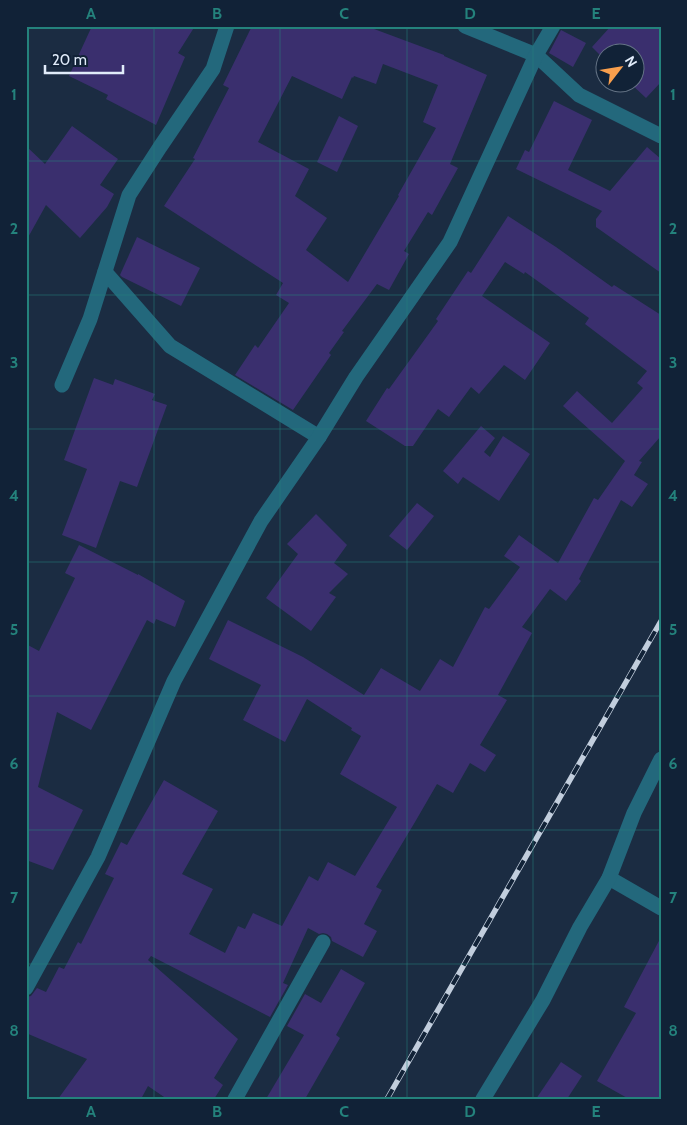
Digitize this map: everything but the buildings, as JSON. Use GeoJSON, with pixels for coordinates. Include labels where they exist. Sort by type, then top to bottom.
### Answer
{"type":"FeatureCollection","features":[{"type":"Feature","properties":{"kind":"street"},"geometry":{"type":"LineString","coordinates":[[62,385],[90,319],[129,195],[213,69],[227,26]]}},
{"type":"Feature","properties":{"kind":"street"},"geometry":{"type":"LineString","coordinates":[[465,26],[536,55],[579,95],[661,136]]}},
{"type":"Feature","properties":{"kind":"street"},"geometry":{"type":"LineString","coordinates":[[26,988],[98,857],[174,681],[261,521],[320,437],[356,377],[450,242],[536,55],[553,26]]}},
{"type":"Feature","properties":{"kind":"street"},"geometry":{"type":"LineString","coordinates":[[105,272],[170,346],[320,437]]}},
{"type":"Feature","properties":{"kind":"street"},"geometry":{"type":"LineString","coordinates":[[483,1099],[543,1000],[580,927],[609,878],[634,813],[661,759]]}},
{"type":"Feature","properties":{"kind":"street"},"geometry":{"type":"LineString","coordinates":[[609,878],[661,908]]}},
{"type":"Feature","properties":{"kind":"street"},"geometry":{"type":"LineString","coordinates":[[235,1099],[323,942]]}},
{"type":"Feature","properties":{"kind":"railway"},"geometry":{"type":"LineString","coordinates":[[387,1099],[661,621]]}}]}
